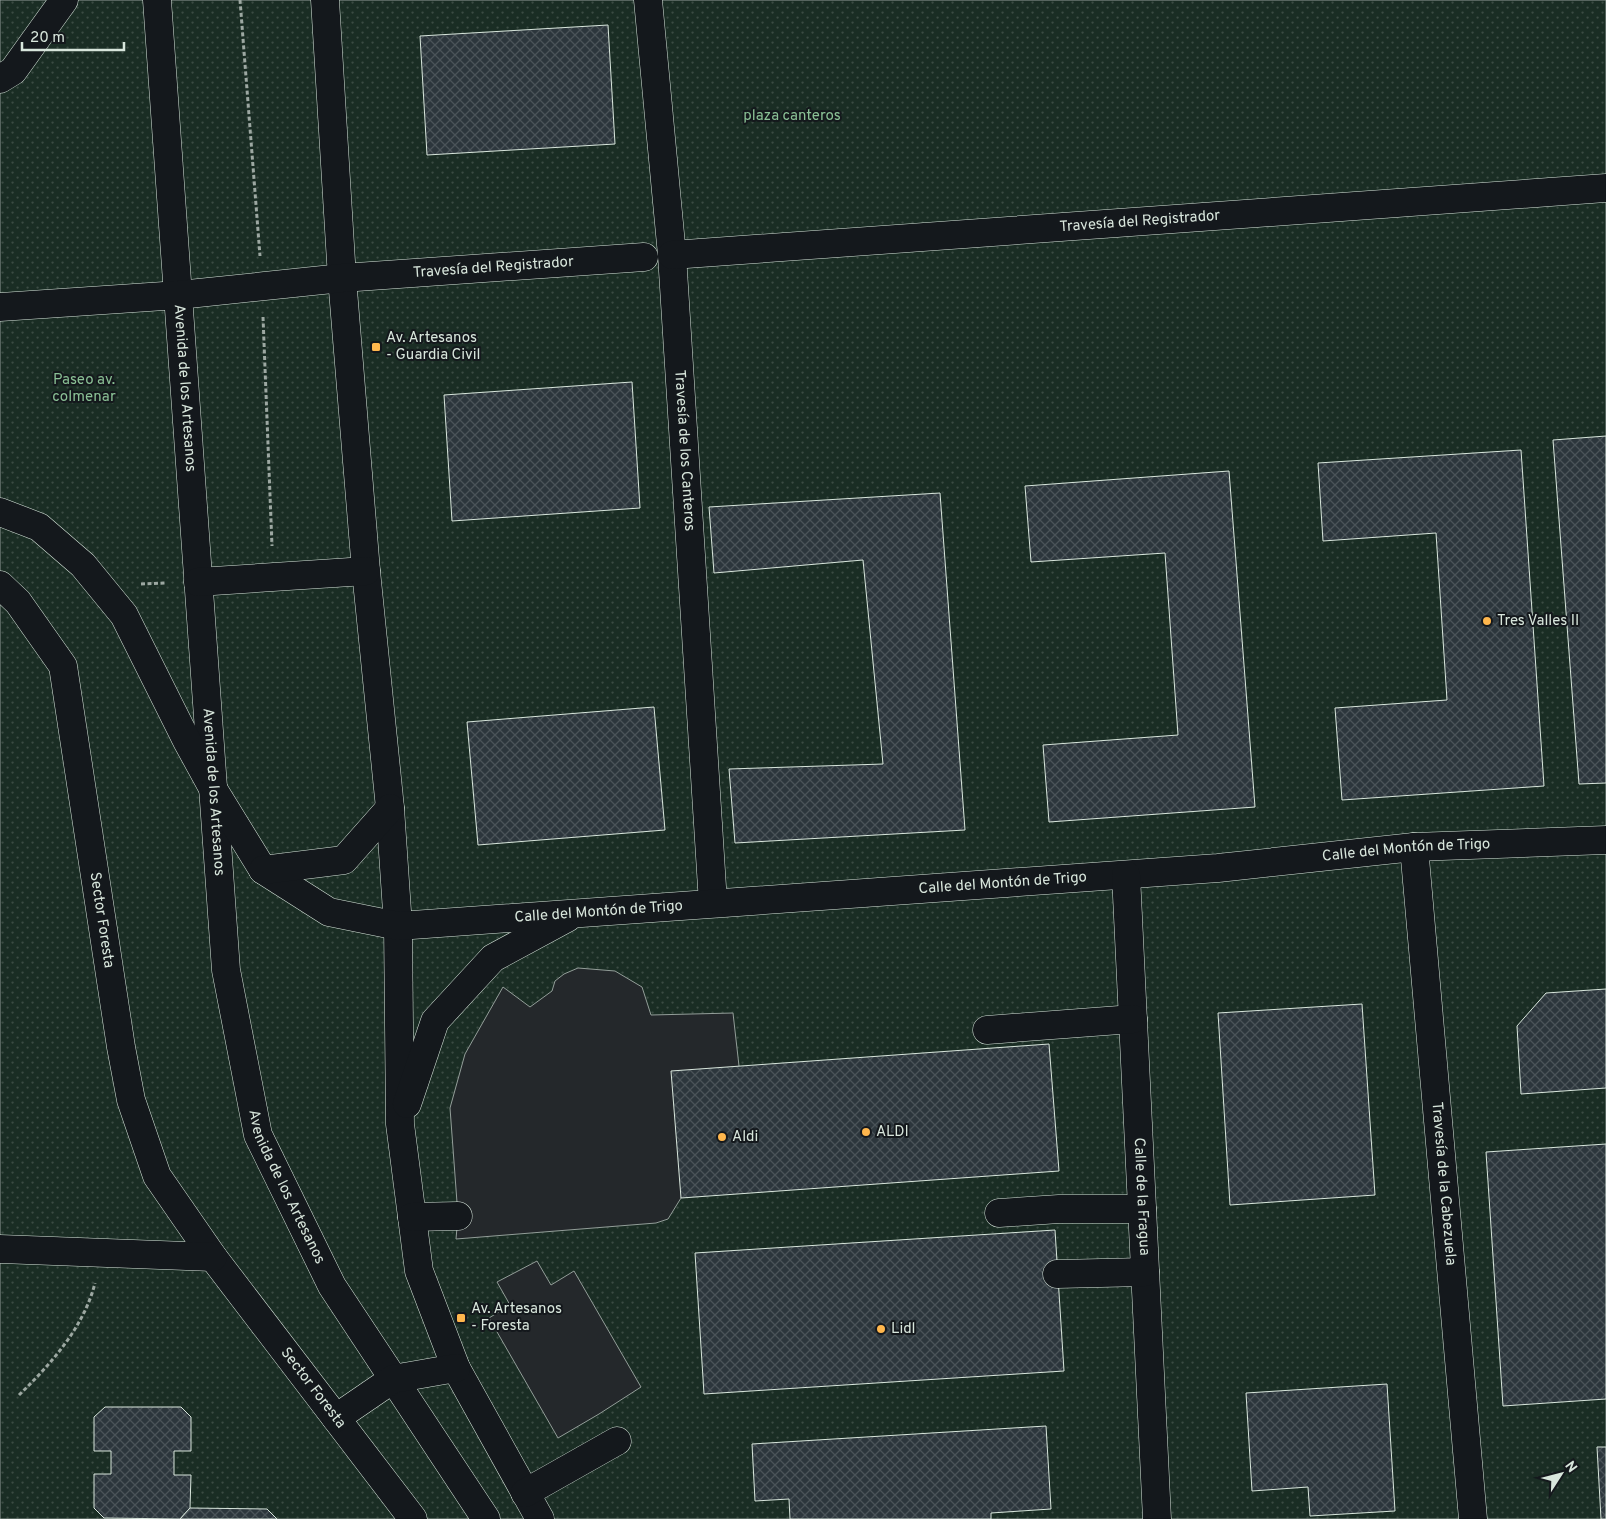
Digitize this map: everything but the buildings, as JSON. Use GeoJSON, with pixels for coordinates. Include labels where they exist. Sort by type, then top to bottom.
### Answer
{"type":"FeatureCollection","features":[{"type":"Feature","properties":{"kind":"street"},"geometry":{"type":"LineString","coordinates":[[0,80],[13,71],[64,0]]}},
{"type":"Feature","properties":{"kind":"street","name":"Avenida de los Artesanos"},"geometry":{"type":"LineString","coordinates":[[157,0],[180,295],[198,582],[215,792],[226,970],[258,1135],[332,1286],[486,1519]]}},
{"type":"Feature","properties":{"kind":"street"},"geometry":{"type":"LineString","coordinates":[[325,0],[342,278],[366,571],[390,808],[398,926],[400,1124],[419,1271],[456,1368],[540,1519]]}},
{"type":"Feature","properties":{"kind":"street","name":"Travesía de los Canteros"},"geometry":{"type":"LineString","coordinates":[[648,0],[672,255],[713,903]]}},
{"type":"Feature","properties":{"kind":"street","name":"Travesía del Registrador"},"geometry":{"type":"LineString","coordinates":[[672,255],[1606,188]]}},
{"type":"Feature","properties":{"kind":"street","name":"Travesía del Registrador"},"geometry":{"type":"LineString","coordinates":[[0,307],[180,295],[342,278],[644,257]]}},
{"type":"Feature","properties":{"kind":"street"},"geometry":{"type":"LineString","coordinates":[[0,512],[39,527],[82,565],[124,615],[215,792],[263,870],[344,860],[390,808]]}},
{"type":"Feature","properties":{"kind":"street"},"geometry":{"type":"LineString","coordinates":[[198,582],[366,571]]}},
{"type":"Feature","properties":{"kind":"street","name":"Sector Foresta"},"geometry":{"type":"LineString","coordinates":[[0,585],[18,602],[63,666],[131,1100],[157,1176],[213,1257],[413,1519]]}},
{"type":"Feature","properties":{"kind":"street","name":"Calle del Montón de Trigo"},"geometry":{"type":"LineString","coordinates":[[263,870],[329,912],[398,926],[1218,868],[1414,847],[1606,840]]}},
{"type":"Feature","properties":{"kind":"street","name":"Travesía de la Cabezuela"},"geometry":{"type":"LineString","coordinates":[[1414,847],[1473,1519]]}},
{"type":"Feature","properties":{"kind":"street","name":"Calle de la Fragua"},"geometry":{"type":"LineString","coordinates":[[1126,875],[1157,1519]]}},
{"type":"Feature","properties":{"kind":"street"},"geometry":{"type":"LineString","coordinates":[[400,1124],[434,1022],[493,958],[575,914]]}},
{"type":"Feature","properties":{"kind":"street"},"geometry":{"type":"LineString","coordinates":[[987,1030],[1133,1019]]}},
{"type":"Feature","properties":{"kind":"street"},"geometry":{"type":"LineString","coordinates":[[1000,1213],[1059,1209],[1142,1209]]}},
{"type":"Feature","properties":{"kind":"street"},"geometry":{"type":"LineString","coordinates":[[412,1217],[458,1216]]}},
{"type":"Feature","properties":{"kind":"street"},"geometry":{"type":"LineString","coordinates":[[0,1248],[213,1257]]}},
{"type":"Feature","properties":{"kind":"street"},"geometry":{"type":"LineString","coordinates":[[1057,1274],[1145,1272]]}},
{"type":"Feature","properties":{"kind":"street"},"geometry":{"type":"LineString","coordinates":[[336,1418],[393,1379],[456,1368]]}},
{"type":"Feature","properties":{"kind":"street"},"geometry":{"type":"LineString","coordinates":[[525,1493],[617,1441]]}},
{"type":"Feature","properties":{"kind":"path"},"geometry":{"type":"LineString","coordinates":[[100,586],[198,582]]}},
{"type":"Feature","properties":{"kind":"path"},"geometry":{"type":"LineString","coordinates":[[19,1395],[41,1374],[68,1339],[90,1302],[102,1253]]}},
{"type":"Feature","properties":{"kind":"green space"},"geometry":{"type":"Polygon","coordinates":[[[0,0],[1606,0],[1606,1519],[0,1519],[0,0]]]}},
{"type":"Feature","properties":{"kind":"shaded area"},"geometry":{"type":"Polygon","coordinates":[[[578,968],[615,971],[642,987],[651,1015],[733,1013],[739,1066],[681,1198],[668,1219],[656,1223],[456,1239],[458,1216],[450,1108],[465,1054],[503,987],[530,1007],[552,991],[555,981],[564,974],[578,968]]]}},
{"type":"Feature","properties":{"kind":"shaded area"},"geometry":{"type":"Polygon","coordinates":[[[537,1261],[551,1285],[574,1271],[641,1387],[558,1438],[489,1318],[510,1305],[497,1282],[537,1261]]]}},
{"type":"Feature","properties":{"kind":"place","name":"Av. Artesanos - Guardia Civil"},"geometry":{"type":"Point","coordinates":[376,347]}},
{"type":"Feature","properties":{"kind":"place","name":"Tres Valles II"},"geometry":{"type":"Point","coordinates":[1487,621]}},
{"type":"Feature","properties":{"kind":"place","name":"ALDI"},"geometry":{"type":"Point","coordinates":[866,1132]}},
{"type":"Feature","properties":{"kind":"place","name":"Aldi"},"geometry":{"type":"Point","coordinates":[722,1137]}},
{"type":"Feature","properties":{"kind":"place","name":"Av. Artesanos - Foresta"},"geometry":{"type":"Point","coordinates":[461,1318]}},
{"type":"Feature","properties":{"kind":"place","name":"Lidl"},"geometry":{"type":"Point","coordinates":[881,1329]}},
{"type":"Feature","properties":{"kind":"park label","name":"plaza canteros"},"geometry":{"type":"Point","coordinates":[792,116]}},
{"type":"Feature","properties":{"kind":"park label","name":"Paseo av. colmenar"},"geometry":{"type":"Point","coordinates":[84,388]}}]}
